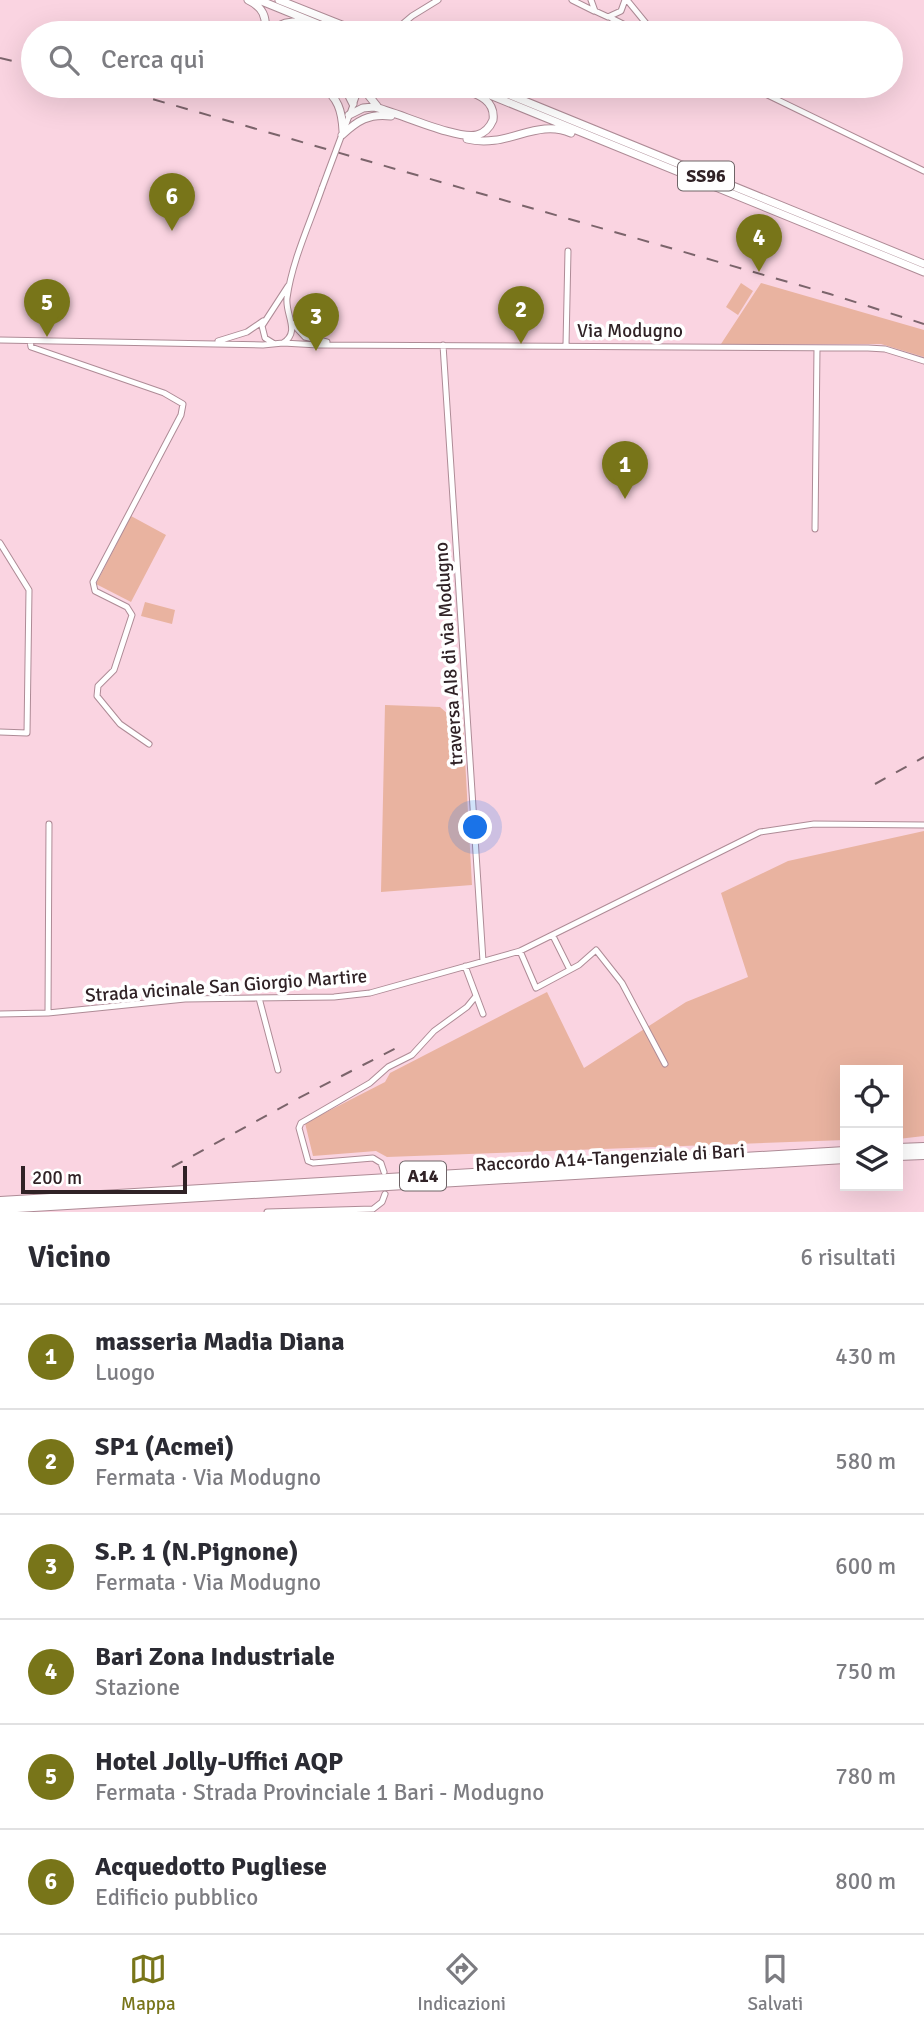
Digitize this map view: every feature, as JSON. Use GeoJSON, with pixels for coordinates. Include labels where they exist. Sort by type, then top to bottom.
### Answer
{"type":"FeatureCollection","features":[{"type":"Feature","properties":{"kind":"highway"},"geometry":{"type":"LineString","coordinates":[[903,1148],[924,1146]]}},
{"type":"Feature","properties":{"kind":"highway","name":"Raccordo A14-Tangenziale di Bari"},"geometry":{"type":"LineString","coordinates":[[0,1201],[840,1151]]}},
{"type":"Feature","properties":{"kind":"highway"},"geometry":{"type":"LineString","coordinates":[[903,1156],[924,1155]]}},
{"type":"Feature","properties":{"kind":"highway","name":"Raccordo A14-Tangenziale di Bari"},"geometry":{"type":"LineString","coordinates":[[0,1209],[840,1159]]}},
{"type":"Feature","properties":{"kind":"main road"},"geometry":{"type":"LineString","coordinates":[[248,0],[263,12],[265,21]]}},
{"type":"Feature","properties":{"kind":"main road"},"geometry":{"type":"LineString","coordinates":[[259,0],[311,21]]}},
{"type":"Feature","properties":{"kind":"main road"},"geometry":{"type":"LineString","coordinates":[[279,0],[332,21]]}},
{"type":"Feature","properties":{"kind":"main road"},"geometry":{"type":"LineString","coordinates":[[334,98],[342,115],[342,134]]}},
{"type":"Feature","properties":{"kind":"main road"},"geometry":{"type":"LineString","coordinates":[[352,98],[353,104]]}},
{"type":"Feature","properties":{"kind":"main road"},"geometry":{"type":"LineString","coordinates":[[371,98],[381,108],[402,117],[472,140],[497,141],[554,128],[601,145],[615,145]]}},
{"type":"Feature","properties":{"kind":"main road"},"geometry":{"type":"LineString","coordinates":[[450,132],[472,136],[480,134],[490,126],[494,116],[491,105],[485,98]]}},
{"type":"Feature","properties":{"kind":"main road","name":"SS96"},"geometry":{"type":"LineString","coordinates":[[498,98],[924,272]]}},
{"type":"Feature","properties":{"kind":"main road","name":"SS96"},"geometry":{"type":"LineString","coordinates":[[517,98],[924,262]]}},
{"type":"Feature","properties":{"kind":"main road"},"geometry":{"type":"LineString","coordinates":[[349,115],[368,107],[381,108]]}},
{"type":"Feature","properties":{"kind":"main road"},"geometry":{"type":"LineString","coordinates":[[342,134],[369,116],[402,117]]}},
{"type":"Feature","properties":{"kind":"street"},"geometry":{"type":"LineString","coordinates":[[406,21],[438,0]]}},
{"type":"Feature","properties":{"kind":"street"},"geometry":{"type":"LineString","coordinates":[[572,0],[616,21]]}},
{"type":"Feature","properties":{"kind":"street"},"geometry":{"type":"LineString","coordinates":[[591,0],[595,11]]}},
{"type":"Feature","properties":{"kind":"street"},"geometry":{"type":"LineString","coordinates":[[608,17],[621,11],[626,0],[644,21]]}},
{"type":"Feature","properties":{"kind":"street"},"geometry":{"type":"LineString","coordinates":[[0,341],[211,342],[263,345],[283,343],[291,335],[287,300],[291,280],[355,98]]}},
{"type":"Feature","properties":{"kind":"street"},"geometry":{"type":"LineString","coordinates":[[774,98],[924,171]]}},
{"type":"Feature","properties":{"kind":"street"},"geometry":{"type":"LineString","coordinates":[[566,345],[568,251]]}},
{"type":"Feature","properties":{"kind":"street"},"geometry":{"type":"LineString","coordinates":[[273,343],[265,338],[262,332],[266,318],[291,280]]}},
{"type":"Feature","properties":{"kind":"street"},"geometry":{"type":"LineString","coordinates":[[211,342],[237,336],[266,318],[280,313],[291,321]]}},
{"type":"Feature","properties":{"kind":"street","name":"Via Modugno"},"geometry":{"type":"LineString","coordinates":[[291,321],[305,337],[334,344]]}},
{"type":"Feature","properties":{"kind":"street"},"geometry":{"type":"LineString","coordinates":[[30,341],[31,347],[164,393],[183,404],[181,415],[93,582],[95,590],[127,607],[132,615],[114,670],[99,686],[97,696],[120,724],[149,744]]}},
{"type":"Feature","properties":{"kind":"street","name":"Via Modugno"},"geometry":{"type":"LineString","coordinates":[[283,343],[880,348],[924,361]]}},
{"type":"Feature","properties":{"kind":"street","name":"traversa AI8 di via Modugno"},"geometry":{"type":"LineString","coordinates":[[443,345],[484,961]]}},
{"type":"Feature","properties":{"kind":"street"},"geometry":{"type":"LineString","coordinates":[[815,529],[817,348]]}},
{"type":"Feature","properties":{"kind":"street"},"geometry":{"type":"LineString","coordinates":[[0,543],[29,590],[27,733],[0,732]]}},
{"type":"Feature","properties":{"kind":"street"},"geometry":{"type":"LineString","coordinates":[[48,1013],[49,824]]}},
{"type":"Feature","properties":{"kind":"street","name":"Strada vicinale San Giorgio Martire"},"geometry":{"type":"LineString","coordinates":[[0,1014],[48,1013],[185,999],[350,996],[389,988],[520,951],[760,832],[814,824],[924,825]]}},
{"type":"Feature","properties":{"kind":"street"},"geometry":{"type":"LineString","coordinates":[[553,936],[569,968]]}},
{"type":"Feature","properties":{"kind":"street"},"geometry":{"type":"LineString","coordinates":[[520,951],[536,988],[583,962],[596,950],[622,983],[665,1064]]}},
{"type":"Feature","properties":{"kind":"street"},"geometry":{"type":"LineString","coordinates":[[464,966],[483,1014]]}},
{"type":"Feature","properties":{"kind":"street"},"geometry":{"type":"LineString","coordinates":[[384,1172],[381,1163],[373,1158],[313,1163],[308,1161],[299,1128],[301,1123],[370,1083],[388,1067],[412,1055],[434,1031],[467,1007],[476,996]]}},
{"type":"Feature","properties":{"kind":"street"},"geometry":{"type":"LineString","coordinates":[[259,998],[278,1070]]}},
{"type":"Feature","properties":{"kind":"street"},"geometry":{"type":"LineString","coordinates":[[267,1212],[373,1209],[382,1202],[385,1194]]}},
{"type":"Feature","properties":{"kind":"shaded area"},"geometry":{"type":"Polygon","coordinates":[[[741,283],[753,291],[738,315],[726,307],[741,283]]]}},
{"type":"Feature","properties":{"kind":"shaded area"},"geometry":{"type":"Polygon","coordinates":[[[761,283],[924,330],[924,357],[881,344],[721,344],[761,283]]]}},
{"type":"Feature","properties":{"kind":"shaded area"},"geometry":{"type":"Polygon","coordinates":[[[131,516],[166,535],[131,602],[96,584],[131,516]]]}},
{"type":"Feature","properties":{"kind":"shaded area"},"geometry":{"type":"Polygon","coordinates":[[[145,602],[175,610],[172,624],[141,616],[145,602]]]}},
{"type":"Feature","properties":{"kind":"shaded area"},"geometry":{"type":"Polygon","coordinates":[[[385,705],[440,707],[463,722],[472,885],[381,892],[385,705]]]}},
{"type":"Feature","properties":{"kind":"shaded area"},"geometry":{"type":"Polygon","coordinates":[[[924,831],[924,1136],[903,1138],[903,1065],[840,1065],[840,1140],[387,1157],[376,1151],[313,1156],[305,1123],[385,1082],[390,1073],[547,992],[584,1068],[686,1002],[748,977],[721,893],[788,861],[924,831]]]}},
{"type":"Feature","properties":{"kind":"railway"},"geometry":{"type":"LineString","coordinates":[[0,58],[21,63]]}},
{"type":"Feature","properties":{"kind":"railway"},"geometry":{"type":"LineString","coordinates":[[149,98],[830,294],[924,324]]}},
{"type":"Feature","properties":{"kind":"railway"},"geometry":{"type":"LineString","coordinates":[[875,784],[924,757]]}},
{"type":"Feature","properties":{"kind":"railway"},"geometry":{"type":"LineString","coordinates":[[172,1167],[398,1047]]}},
{"type":"Feature","properties":{"kind":"place","name":"Acquedotto Pugliese"},"geometry":{"type":"Point","coordinates":[172,231]}},
{"type":"Feature","properties":{"kind":"place","name":"Bari Zona Industriale"},"geometry":{"type":"Point","coordinates":[759,272]}},
{"type":"Feature","properties":{"kind":"place","name":"Hotel Jolly-Uffici AQP"},"geometry":{"type":"Point","coordinates":[47,337]}},
{"type":"Feature","properties":{"kind":"place","name":"SP1 (Acmei)"},"geometry":{"type":"Point","coordinates":[521,344]}},
{"type":"Feature","properties":{"kind":"place","name":"S.P. 1 (N.Pignone)"},"geometry":{"type":"Point","coordinates":[316,351]}},
{"type":"Feature","properties":{"kind":"place","name":"masseria Madia Diana"},"geometry":{"type":"Point","coordinates":[625,499]}}]}
